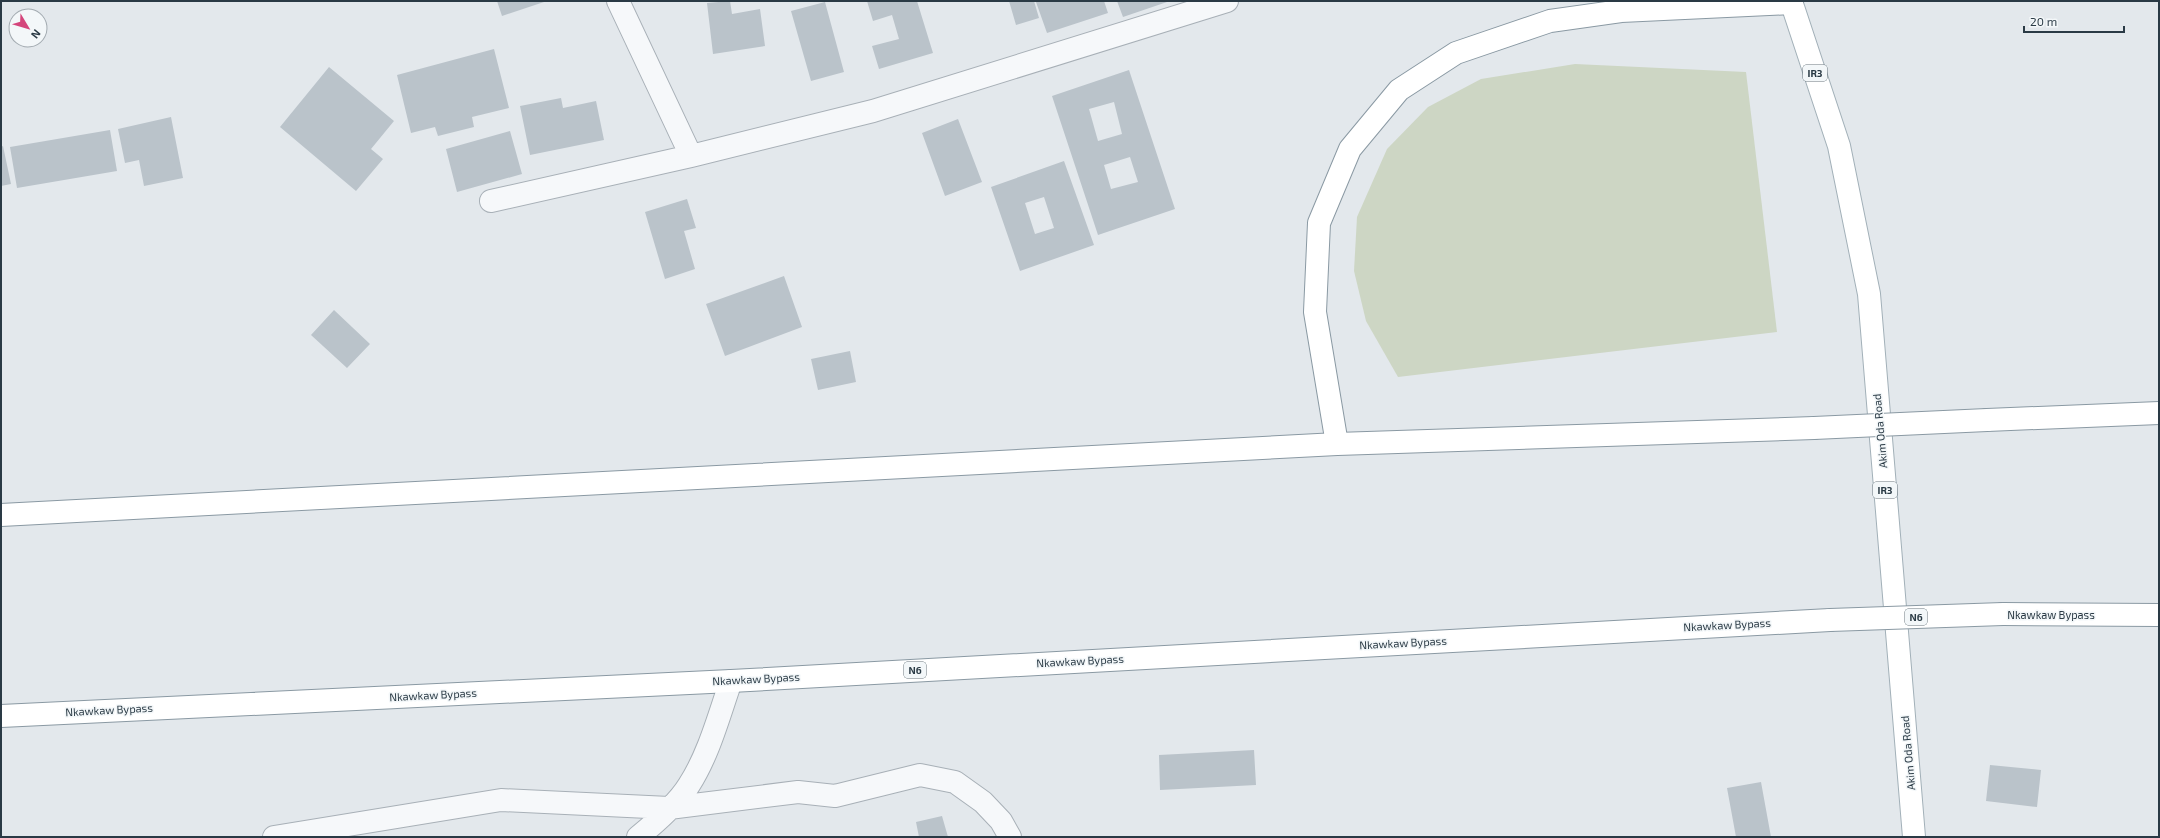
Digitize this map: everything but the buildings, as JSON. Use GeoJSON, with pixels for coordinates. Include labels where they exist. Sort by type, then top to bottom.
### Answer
{"type":"FeatureCollection","features":[{"type":"Feature","properties":{"kind":"main road","name":"Akim Oda Road"},"geometry":{"type":"LineString","coordinates":[[1791,2],[1840,146],[1869,294],[1914,837]]}},
{"type":"Feature","properties":{"kind":"main road"},"geometry":{"type":"LineString","coordinates":[[1337,444],[1316,312],[1319,223],[1350,149],[1399,90],[1456,53],[1550,21],[1621,11],[1791,2]]}},
{"type":"Feature","properties":{"kind":"main road"},"geometry":{"type":"LineString","coordinates":[[1,515],[1337,444],[1814,428],[2159,413]]}},
{"type":"Feature","properties":{"kind":"main road","name":"Nkawkaw Bypass"},"geometry":{"type":"LineString","coordinates":[[1,716],[731,680],[1830,620],[2003,614],[2159,615]]}},
{"type":"Feature","properties":{"kind":"street"},"geometry":{"type":"LineString","coordinates":[[618,1],[690,156]]}},
{"type":"Feature","properties":{"kind":"street"},"geometry":{"type":"LineString","coordinates":[[492,201],[690,156],[873,112],[1227,1]]}},
{"type":"Feature","properties":{"kind":"street"},"geometry":{"type":"LineString","coordinates":[[638,837],[689,786],[705,751],[731,680]]}},
{"type":"Feature","properties":{"kind":"street"},"geometry":{"type":"LineString","coordinates":[[274,837],[500,800],[668,808],[798,792],[835,796],[920,775],[955,782],[983,802],[1001,821],[1010,837]]}},
{"type":"Feature","properties":{"kind":"green space"},"geometry":{"type":"Polygon","coordinates":[[[1575,64],[1746,72],[1777,332],[1398,377],[1366,321],[1354,271],[1357,217],[1387,149],[1428,107],[1481,79],[1575,64]]]}}]}
